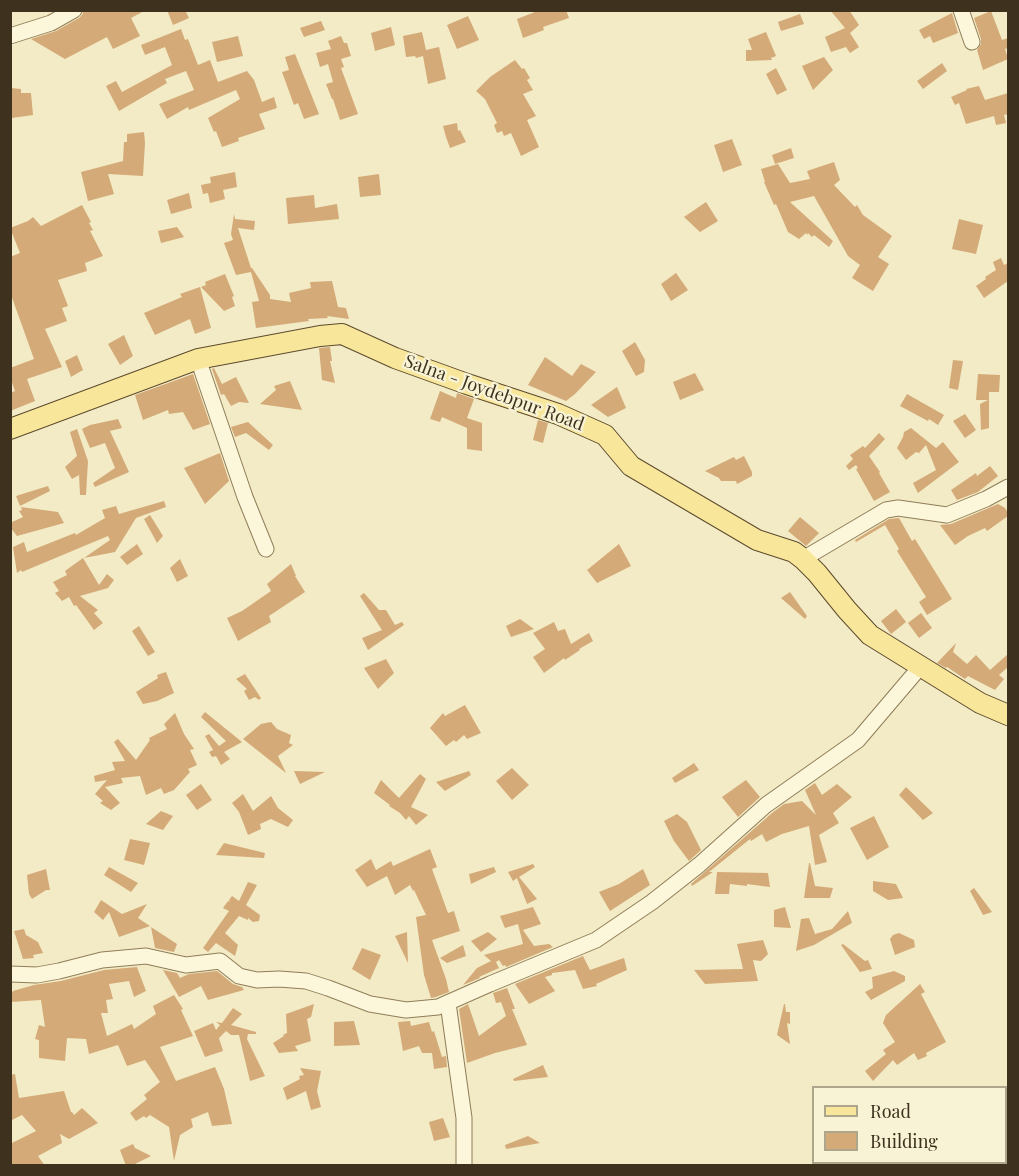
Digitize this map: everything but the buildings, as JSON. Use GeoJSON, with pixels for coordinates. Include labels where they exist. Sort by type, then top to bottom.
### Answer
{"type":"FeatureCollection","features":[{"type":"Feature","properties":{"kind":"main road","name":"Salna - Joydebpur Road"},"geometry":{"type":"LineString","coordinates":[[10,429],[198,359],[342,334],[395,358],[558,414],[605,435],[631,466],[757,540],[794,552],[804,559],[870,634],[980,703],[1008,715]]}},
{"type":"Feature","properties":{"kind":"street"},"geometry":{"type":"LineString","coordinates":[[10,36],[51,23],[74,10]]}},
{"type":"Feature","properties":{"kind":"street"},"geometry":{"type":"LineString","coordinates":[[961,10],[972,42]]}},
{"type":"Feature","properties":{"kind":"street"},"geometry":{"type":"LineString","coordinates":[[198,359],[245,497],[266,549]]}},
{"type":"Feature","properties":{"kind":"street"},"geometry":{"type":"LineString","coordinates":[[804,559],[886,510],[898,508],[946,514],[987,499],[1008,487]]}},
{"type":"Feature","properties":{"kind":"street"},"geometry":{"type":"LineString","coordinates":[[10,974],[37,975],[102,960],[146,956],[186,965],[220,961],[239,976],[257,980],[306,981],[370,1004],[405,1010],[438,1007],[596,940],[652,902],[699,865],[766,805],[858,740],[921,666]]}},
{"type":"Feature","properties":{"kind":"street"},"geometry":{"type":"LineString","coordinates":[[448,1003],[464,1118],[464,1166]]}}]}
